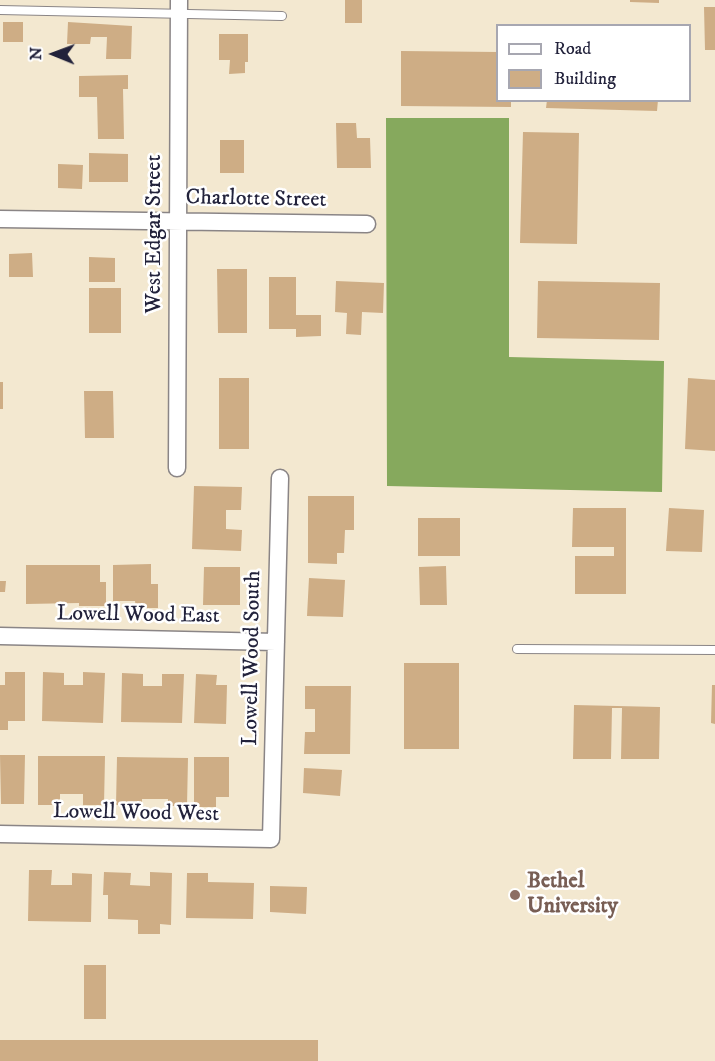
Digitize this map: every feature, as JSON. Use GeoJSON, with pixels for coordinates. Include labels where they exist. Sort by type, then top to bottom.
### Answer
{"type":"FeatureCollection","features":[{"type":"Feature","properties":{"kind":"street","name":"West Edgar Street"},"geometry":{"type":"LineString","coordinates":[[177,468],[179,7]]}},
{"type":"Feature","properties":{"kind":"street","name":"Charlotte Street"},"geometry":{"type":"LineString","coordinates":[[0,219],[367,224]]}},
{"type":"Feature","properties":{"kind":"street","name":"Lowell Wood South"},"geometry":{"type":"LineString","coordinates":[[271,839],[280,478]]}},
{"type":"Feature","properties":{"kind":"street","name":"Lowell Wood East"},"geometry":{"type":"LineString","coordinates":[[0,636],[276,642]]}},
{"type":"Feature","properties":{"kind":"street","name":"Lowell Wood West"},"geometry":{"type":"LineString","coordinates":[[0,834],[271,839]]}},
{"type":"Feature","properties":{"kind":"lane"},"geometry":{"type":"LineString","coordinates":[[0,10],[179,7],[282,16]]}},
{"type":"Feature","properties":{"kind":"lane"},"geometry":{"type":"LineString","coordinates":[[517,649],[715,650]]}},
{"type":"Feature","properties":{"kind":"green space"},"geometry":{"type":"Polygon","coordinates":[[[386,118],[509,118],[509,357],[664,361],[662,492],[387,486],[386,118]]]}},
{"type":"Feature","properties":{"kind":"building"},"geometry":{"type":"Polygon","coordinates":[[[345,0],[362,0],[362,23],[345,23],[345,0]]]}},
{"type":"Feature","properties":{"kind":"building"},"geometry":{"type":"Polygon","coordinates":[[[630,0],[659,0],[659,3],[630,2],[630,0]]]}},
{"type":"Feature","properties":{"kind":"building"},"geometry":{"type":"Polygon","coordinates":[[[704,7],[715,7],[715,50],[705,50],[704,7]]]}},
{"type":"Feature","properties":{"kind":"building"},"geometry":{"type":"Polygon","coordinates":[[[3,22],[23,22],[23,42],[3,42],[3,22]]]}},
{"type":"Feature","properties":{"kind":"building"},"geometry":{"type":"Polygon","coordinates":[[[68,22],[132,26],[131,59],[106,59],[107,37],[91,37],[90,44],[67,44],[68,22]]]}},
{"type":"Feature","properties":{"kind":"building"},"geometry":{"type":"Polygon","coordinates":[[[219,34],[248,34],[248,62],[245,62],[245,73],[229,74],[230,60],[219,60],[219,34]]]}},
{"type":"Feature","properties":{"kind":"building"},"geometry":{"type":"Polygon","coordinates":[[[401,51],[496,52],[496,102],[511,102],[511,107],[401,106],[401,51]]]}},
{"type":"Feature","properties":{"kind":"building"},"geometry":{"type":"Polygon","coordinates":[[[128,75],[128,89],[123,89],[124,139],[98,139],[97,97],[79,97],[79,76],[128,75]]]}},
{"type":"Feature","properties":{"kind":"building"},"geometry":{"type":"Polygon","coordinates":[[[547,102],[658,102],[657,111],[546,108],[547,102]]]}},
{"type":"Feature","properties":{"kind":"building"},"geometry":{"type":"Polygon","coordinates":[[[336,123],[356,123],[357,138],[370,138],[371,168],[337,168],[336,123]]]}},
{"type":"Feature","properties":{"kind":"building"},"geometry":{"type":"Polygon","coordinates":[[[523,132],[579,133],[577,244],[520,243],[523,132]]]}},
{"type":"Feature","properties":{"kind":"building"},"geometry":{"type":"Polygon","coordinates":[[[220,140],[244,140],[244,173],[220,173],[220,140]]]}},
{"type":"Feature","properties":{"kind":"building"},"geometry":{"type":"Polygon","coordinates":[[[89,153],[128,154],[128,182],[89,182],[89,153]]]}},
{"type":"Feature","properties":{"kind":"building"},"geometry":{"type":"Polygon","coordinates":[[[58,164],[83,165],[82,189],[58,188],[58,164]]]}},
{"type":"Feature","properties":{"kind":"building"},"geometry":{"type":"Polygon","coordinates":[[[32,253],[33,277],[9,277],[9,254],[32,253]]]}},
{"type":"Feature","properties":{"kind":"building"},"geometry":{"type":"Polygon","coordinates":[[[89,257],[115,258],[115,282],[89,282],[89,257]]]}},
{"type":"Feature","properties":{"kind":"building"},"geometry":{"type":"Polygon","coordinates":[[[217,269],[247,269],[247,333],[218,333],[217,269]]]}},
{"type":"Feature","properties":{"kind":"building"},"geometry":{"type":"Polygon","coordinates":[[[269,277],[296,277],[296,315],[321,315],[321,336],[296,337],[296,329],[269,329],[269,277]]]}},
{"type":"Feature","properties":{"kind":"building"},"geometry":{"type":"Polygon","coordinates":[[[336,281],[384,283],[383,313],[362,312],[361,335],[346,334],[347,313],[335,312],[336,281]]]}},
{"type":"Feature","properties":{"kind":"building"},"geometry":{"type":"Polygon","coordinates":[[[538,281],[660,283],[659,340],[537,338],[538,281]]]}},
{"type":"Feature","properties":{"kind":"building"},"geometry":{"type":"Polygon","coordinates":[[[89,288],[121,288],[121,333],[89,333],[89,288]]]}},
{"type":"Feature","properties":{"kind":"building"},"geometry":{"type":"Polygon","coordinates":[[[219,378],[249,378],[249,449],[219,449],[219,378]]]}},
{"type":"Feature","properties":{"kind":"building"},"geometry":{"type":"Polygon","coordinates":[[[688,378],[715,380],[715,451],[685,449],[688,378]]]}},
{"type":"Feature","properties":{"kind":"building"},"geometry":{"type":"Polygon","coordinates":[[[0,382],[3,382],[3,409],[0,409],[0,382]]]}},
{"type":"Feature","properties":{"kind":"building"},"geometry":{"type":"Polygon","coordinates":[[[84,391],[113,391],[114,438],[85,438],[84,391]]]}},
{"type":"Feature","properties":{"kind":"building"},"geometry":{"type":"Polygon","coordinates":[[[194,486],[242,487],[241,510],[226,510],[226,529],[242,530],[241,551],[192,549],[194,486]]]}},
{"type":"Feature","properties":{"kind":"building"},"geometry":{"type":"Polygon","coordinates":[[[308,496],[354,496],[354,530],[345,530],[344,553],[337,553],[337,564],[308,563],[308,496]]]}},
{"type":"Feature","properties":{"kind":"building"},"geometry":{"type":"Polygon","coordinates":[[[573,508],[626,508],[626,594],[575,594],[575,556],[614,556],[614,547],[572,547],[573,508]]]}},
{"type":"Feature","properties":{"kind":"building"},"geometry":{"type":"Polygon","coordinates":[[[669,508],[704,510],[702,552],[666,551],[669,508]]]}},
{"type":"Feature","properties":{"kind":"building"},"geometry":{"type":"Polygon","coordinates":[[[418,518],[460,518],[460,556],[418,556],[418,518]]]}},
{"type":"Feature","properties":{"kind":"building"},"geometry":{"type":"Polygon","coordinates":[[[151,564],[151,584],[158,584],[158,608],[136,608],[135,601],[113,601],[113,565],[151,564]]]}},
{"type":"Feature","properties":{"kind":"building"},"geometry":{"type":"Polygon","coordinates":[[[26,565],[100,565],[100,582],[106,582],[106,606],[79,606],[79,603],[26,604],[26,565]]]}},
{"type":"Feature","properties":{"kind":"building"},"geometry":{"type":"Polygon","coordinates":[[[446,566],[447,605],[420,605],[419,567],[446,566]]]}},
{"type":"Feature","properties":{"kind":"building"},"geometry":{"type":"Polygon","coordinates":[[[204,567],[240,567],[240,605],[203,605],[204,567]]]}},
{"type":"Feature","properties":{"kind":"building"},"geometry":{"type":"Polygon","coordinates":[[[309,578],[345,580],[343,617],[307,616],[309,578]]]}},
{"type":"Feature","properties":{"kind":"building"},"geometry":{"type":"Polygon","coordinates":[[[0,581],[6,581],[5,592],[0,592],[0,581]]]}},
{"type":"Feature","properties":{"kind":"building"},"geometry":{"type":"Polygon","coordinates":[[[404,663],[459,663],[459,749],[404,749],[404,663]]]}},
{"type":"Feature","properties":{"kind":"building"},"geometry":{"type":"Polygon","coordinates":[[[5,672],[25,672],[25,721],[8,721],[8,730],[0,730],[0,685],[5,685],[5,672]]]}},
{"type":"Feature","properties":{"kind":"building"},"geometry":{"type":"Polygon","coordinates":[[[43,672],[64,673],[64,685],[83,685],[83,672],[105,673],[103,723],[42,721],[43,672]]]}},
{"type":"Feature","properties":{"kind":"building"},"geometry":{"type":"Polygon","coordinates":[[[122,673],[143,674],[143,686],[162,686],[162,674],[184,674],[182,723],[121,722],[122,673]]]}},
{"type":"Feature","properties":{"kind":"building"},"geometry":{"type":"Polygon","coordinates":[[[196,674],[217,675],[216,685],[227,685],[226,724],[194,723],[196,674]]]}},
{"type":"Feature","properties":{"kind":"building"},"geometry":{"type":"Polygon","coordinates":[[[712,685],[715,685],[715,724],[711,723],[712,685]]]}},
{"type":"Feature","properties":{"kind":"building"},"geometry":{"type":"Polygon","coordinates":[[[305,686],[351,686],[350,754],[304,754],[305,732],[315,732],[315,709],[305,709],[305,686]]]}},
{"type":"Feature","properties":{"kind":"building"},"geometry":{"type":"Polygon","coordinates":[[[574,705],[660,707],[659,759],[621,759],[622,708],[612,708],[611,759],[573,759],[574,705]]]}},
{"type":"Feature","properties":{"kind":"building"},"geometry":{"type":"Polygon","coordinates":[[[0,755],[25,755],[24,804],[1,804],[0,755]]]}},
{"type":"Feature","properties":{"kind":"building"},"geometry":{"type":"Polygon","coordinates":[[[38,756],[105,756],[104,805],[83,805],[83,794],[60,794],[60,805],[38,805],[38,756]]]}},
{"type":"Feature","properties":{"kind":"building"},"geometry":{"type":"Polygon","coordinates":[[[117,757],[188,758],[187,806],[168,806],[168,799],[142,799],[142,806],[116,805],[117,757]]]}},
{"type":"Feature","properties":{"kind":"building"},"geometry":{"type":"Polygon","coordinates":[[[194,757],[229,757],[229,797],[216,797],[216,807],[194,807],[194,757]]]}},
{"type":"Feature","properties":{"kind":"building"},"geometry":{"type":"Polygon","coordinates":[[[304,768],[342,770],[340,796],[303,793],[304,768]]]}},
{"type":"Feature","properties":{"kind":"building"},"geometry":{"type":"Polygon","coordinates":[[[29,870],[52,870],[51,885],[72,885],[72,873],[92,874],[91,922],[28,921],[29,870]]]}},
{"type":"Feature","properties":{"kind":"building"},"geometry":{"type":"Polygon","coordinates":[[[104,872],[131,873],[130,885],[150,886],[150,872],[172,873],[171,925],[160,924],[160,934],[138,934],[138,920],[108,919],[108,895],[103,895],[104,872]]]}},
{"type":"Feature","properties":{"kind":"building"},"geometry":{"type":"Polygon","coordinates":[[[187,873],[208,873],[208,882],[254,883],[253,919],[186,918],[187,873]]]}},
{"type":"Feature","properties":{"kind":"building"},"geometry":{"type":"Polygon","coordinates":[[[270,886],[307,887],[306,914],[270,912],[270,886]]]}},
{"type":"Feature","properties":{"kind":"building"},"geometry":{"type":"Polygon","coordinates":[[[84,965],[106,965],[106,1019],[84,1019],[84,965]]]}},
{"type":"Feature","properties":{"kind":"building"},"geometry":{"type":"Polygon","coordinates":[[[0,1040],[318,1040],[318,1061],[0,1061],[0,1040]]]}},
{"type":"Feature","properties":{"kind":"place","name":"Bethel University"},"geometry":{"type":"Point","coordinates":[515,895]}}]}
